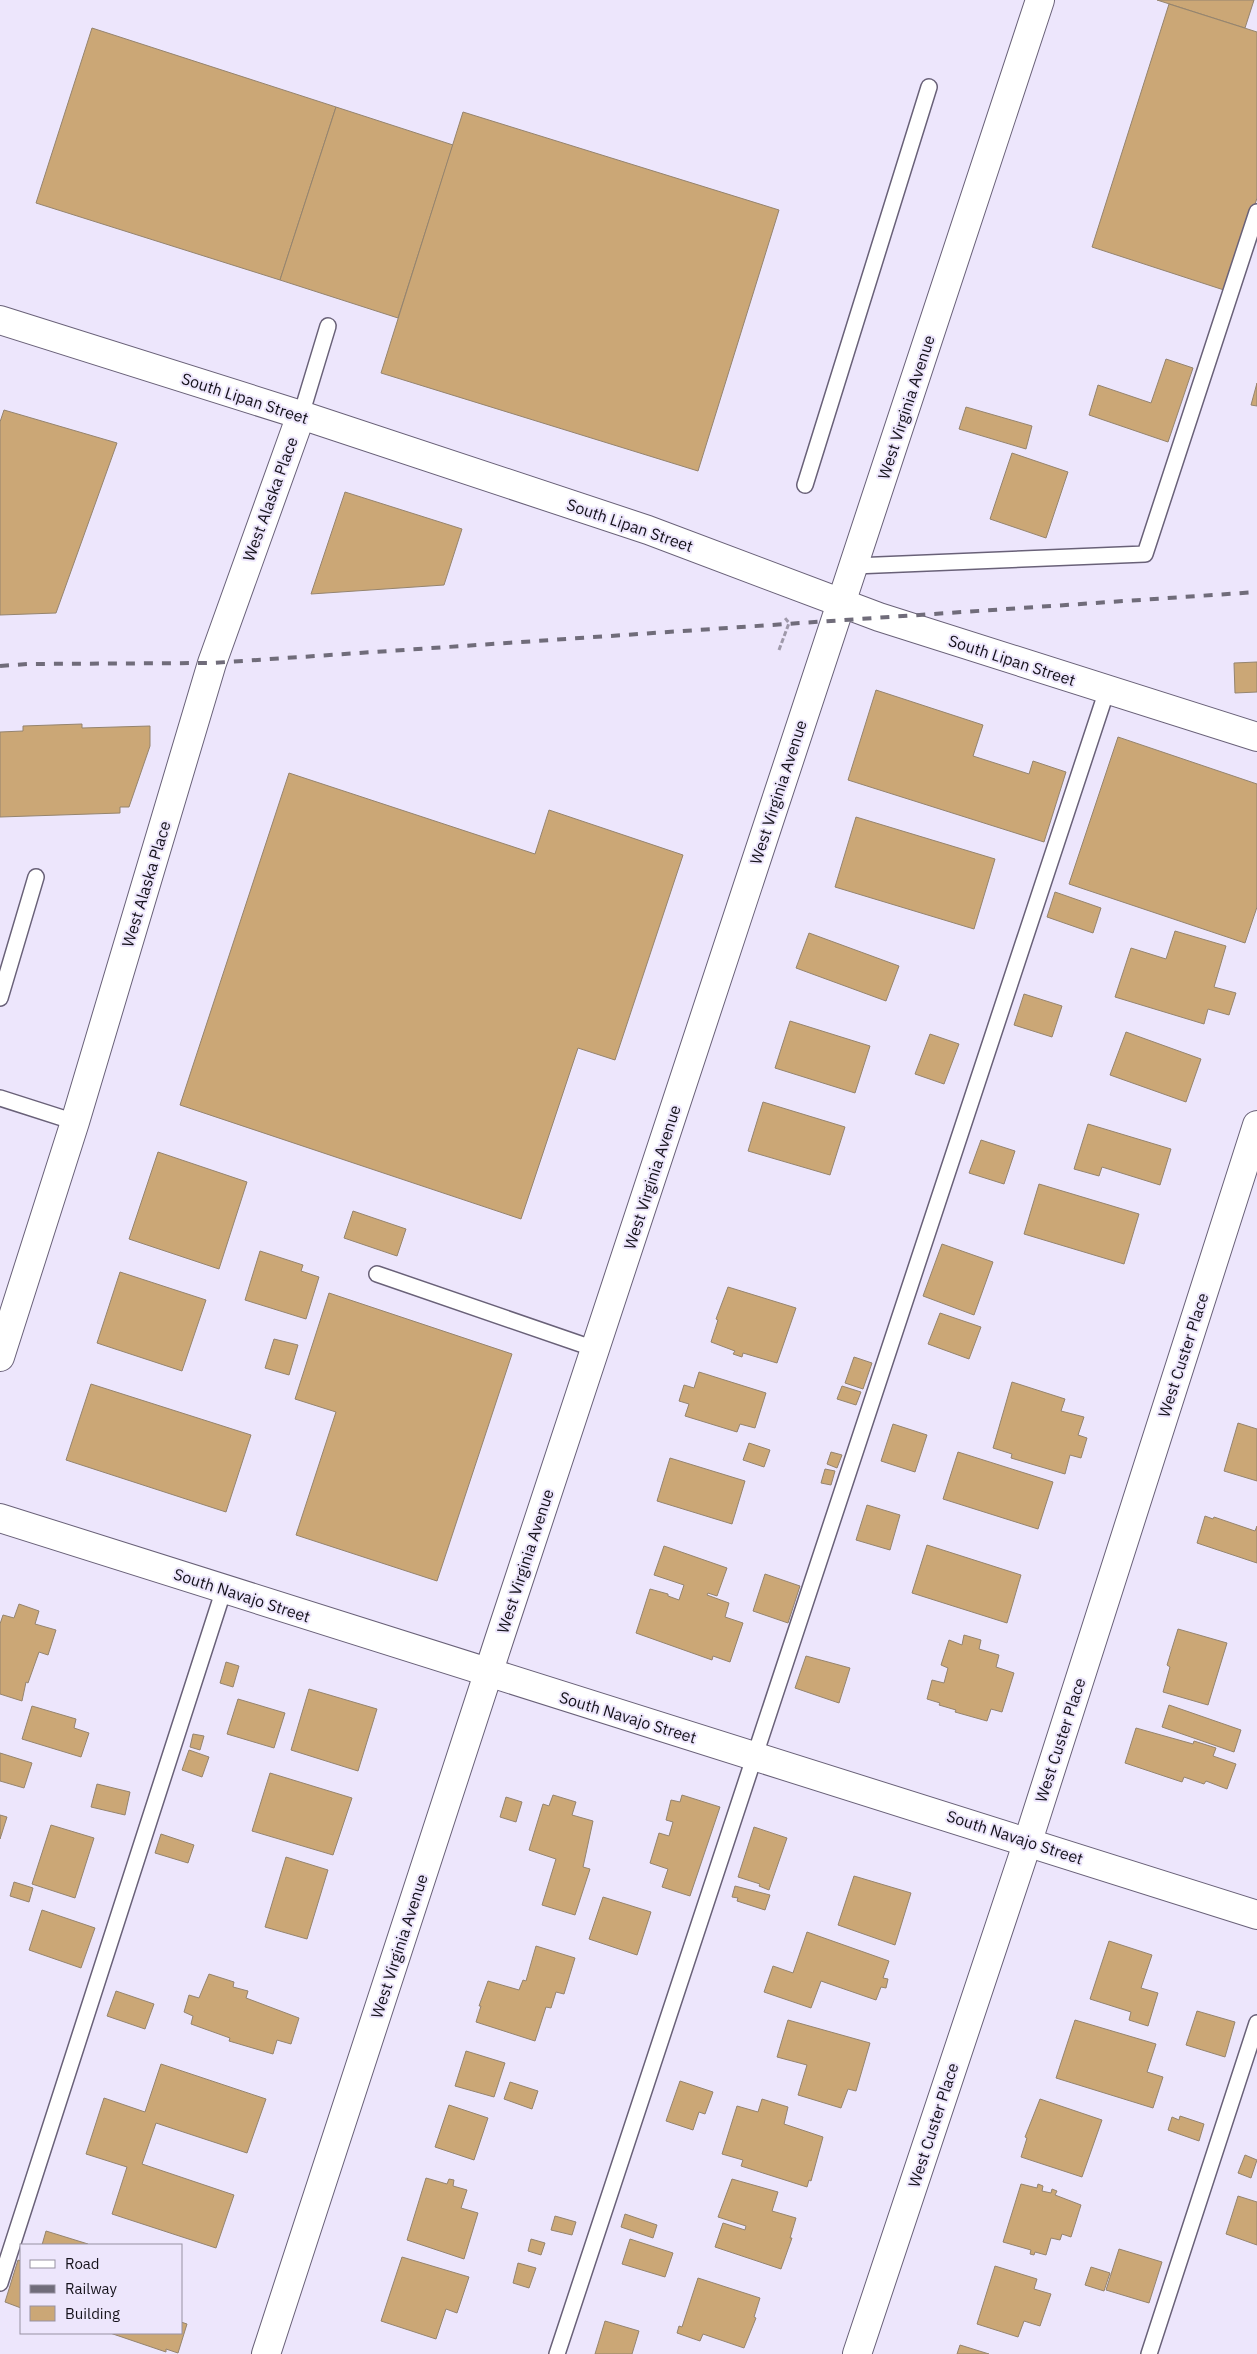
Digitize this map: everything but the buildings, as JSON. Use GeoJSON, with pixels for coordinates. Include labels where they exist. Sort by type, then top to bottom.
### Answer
{"type":"FeatureCollection","features":[{"type":"Feature","properties":{"kind":"street","name":"West Virginia Avenue"},"geometry":{"type":"LineString","coordinates":[[266,2354],[488,1673],[1040,0]]}},
{"type":"Feature","properties":{"kind":"street","name":"South Lipan Street"},"geometry":{"type":"LineString","coordinates":[[0,320],[300,415],[648,530],[841,604],[1257,737]]}},
{"type":"Feature","properties":{"kind":"street","name":"West Alaska Place"},"geometry":{"type":"LineString","coordinates":[[0,1357],[75,1122],[212,663],[300,415]]}},
{"type":"Feature","properties":{"kind":"street","name":"West Custer Place"},"geometry":{"type":"LineString","coordinates":[[858,2354],[1028,1841],[1257,1125]]}},
{"type":"Feature","properties":{"kind":"street","name":"South Navajo Street"},"geometry":{"type":"LineString","coordinates":[[0,1518],[488,1673],[1028,1841],[1257,1915]]}},
{"type":"Feature","properties":{"kind":"lane"},"geometry":{"type":"LineString","coordinates":[[805,485],[929,87]]}},
{"type":"Feature","properties":{"kind":"lane"},"geometry":{"type":"LineString","coordinates":[[854,566],[1145,554],[1257,212]]}},
{"type":"Feature","properties":{"kind":"lane"},"geometry":{"type":"LineString","coordinates":[[300,415],[328,326]]}},
{"type":"Feature","properties":{"kind":"lane"},"geometry":{"type":"LineString","coordinates":[[557,2354],[1107,690]]}},
{"type":"Feature","properties":{"kind":"lane"},"geometry":{"type":"LineString","coordinates":[[0,998],[36,877]]}},
{"type":"Feature","properties":{"kind":"lane"},"geometry":{"type":"LineString","coordinates":[[0,1098],[75,1122]]}},
{"type":"Feature","properties":{"kind":"lane"},"geometry":{"type":"LineString","coordinates":[[377,1274],[595,1349]]}},
{"type":"Feature","properties":{"kind":"lane"},"geometry":{"type":"LineString","coordinates":[[0,2283],[224,1589]]}},
{"type":"Feature","properties":{"kind":"lane"},"geometry":{"type":"LineString","coordinates":[[1149,2354],[1257,2024]]}},
{"type":"Feature","properties":{"kind":"path"},"geometry":{"type":"LineString","coordinates":[[779,650],[788,623],[782,614]]}},
{"type":"Feature","properties":{"kind":"railway"},"geometry":{"type":"LineString","coordinates":[[0,666],[27,664],[212,663],[1257,592]]}}]}
